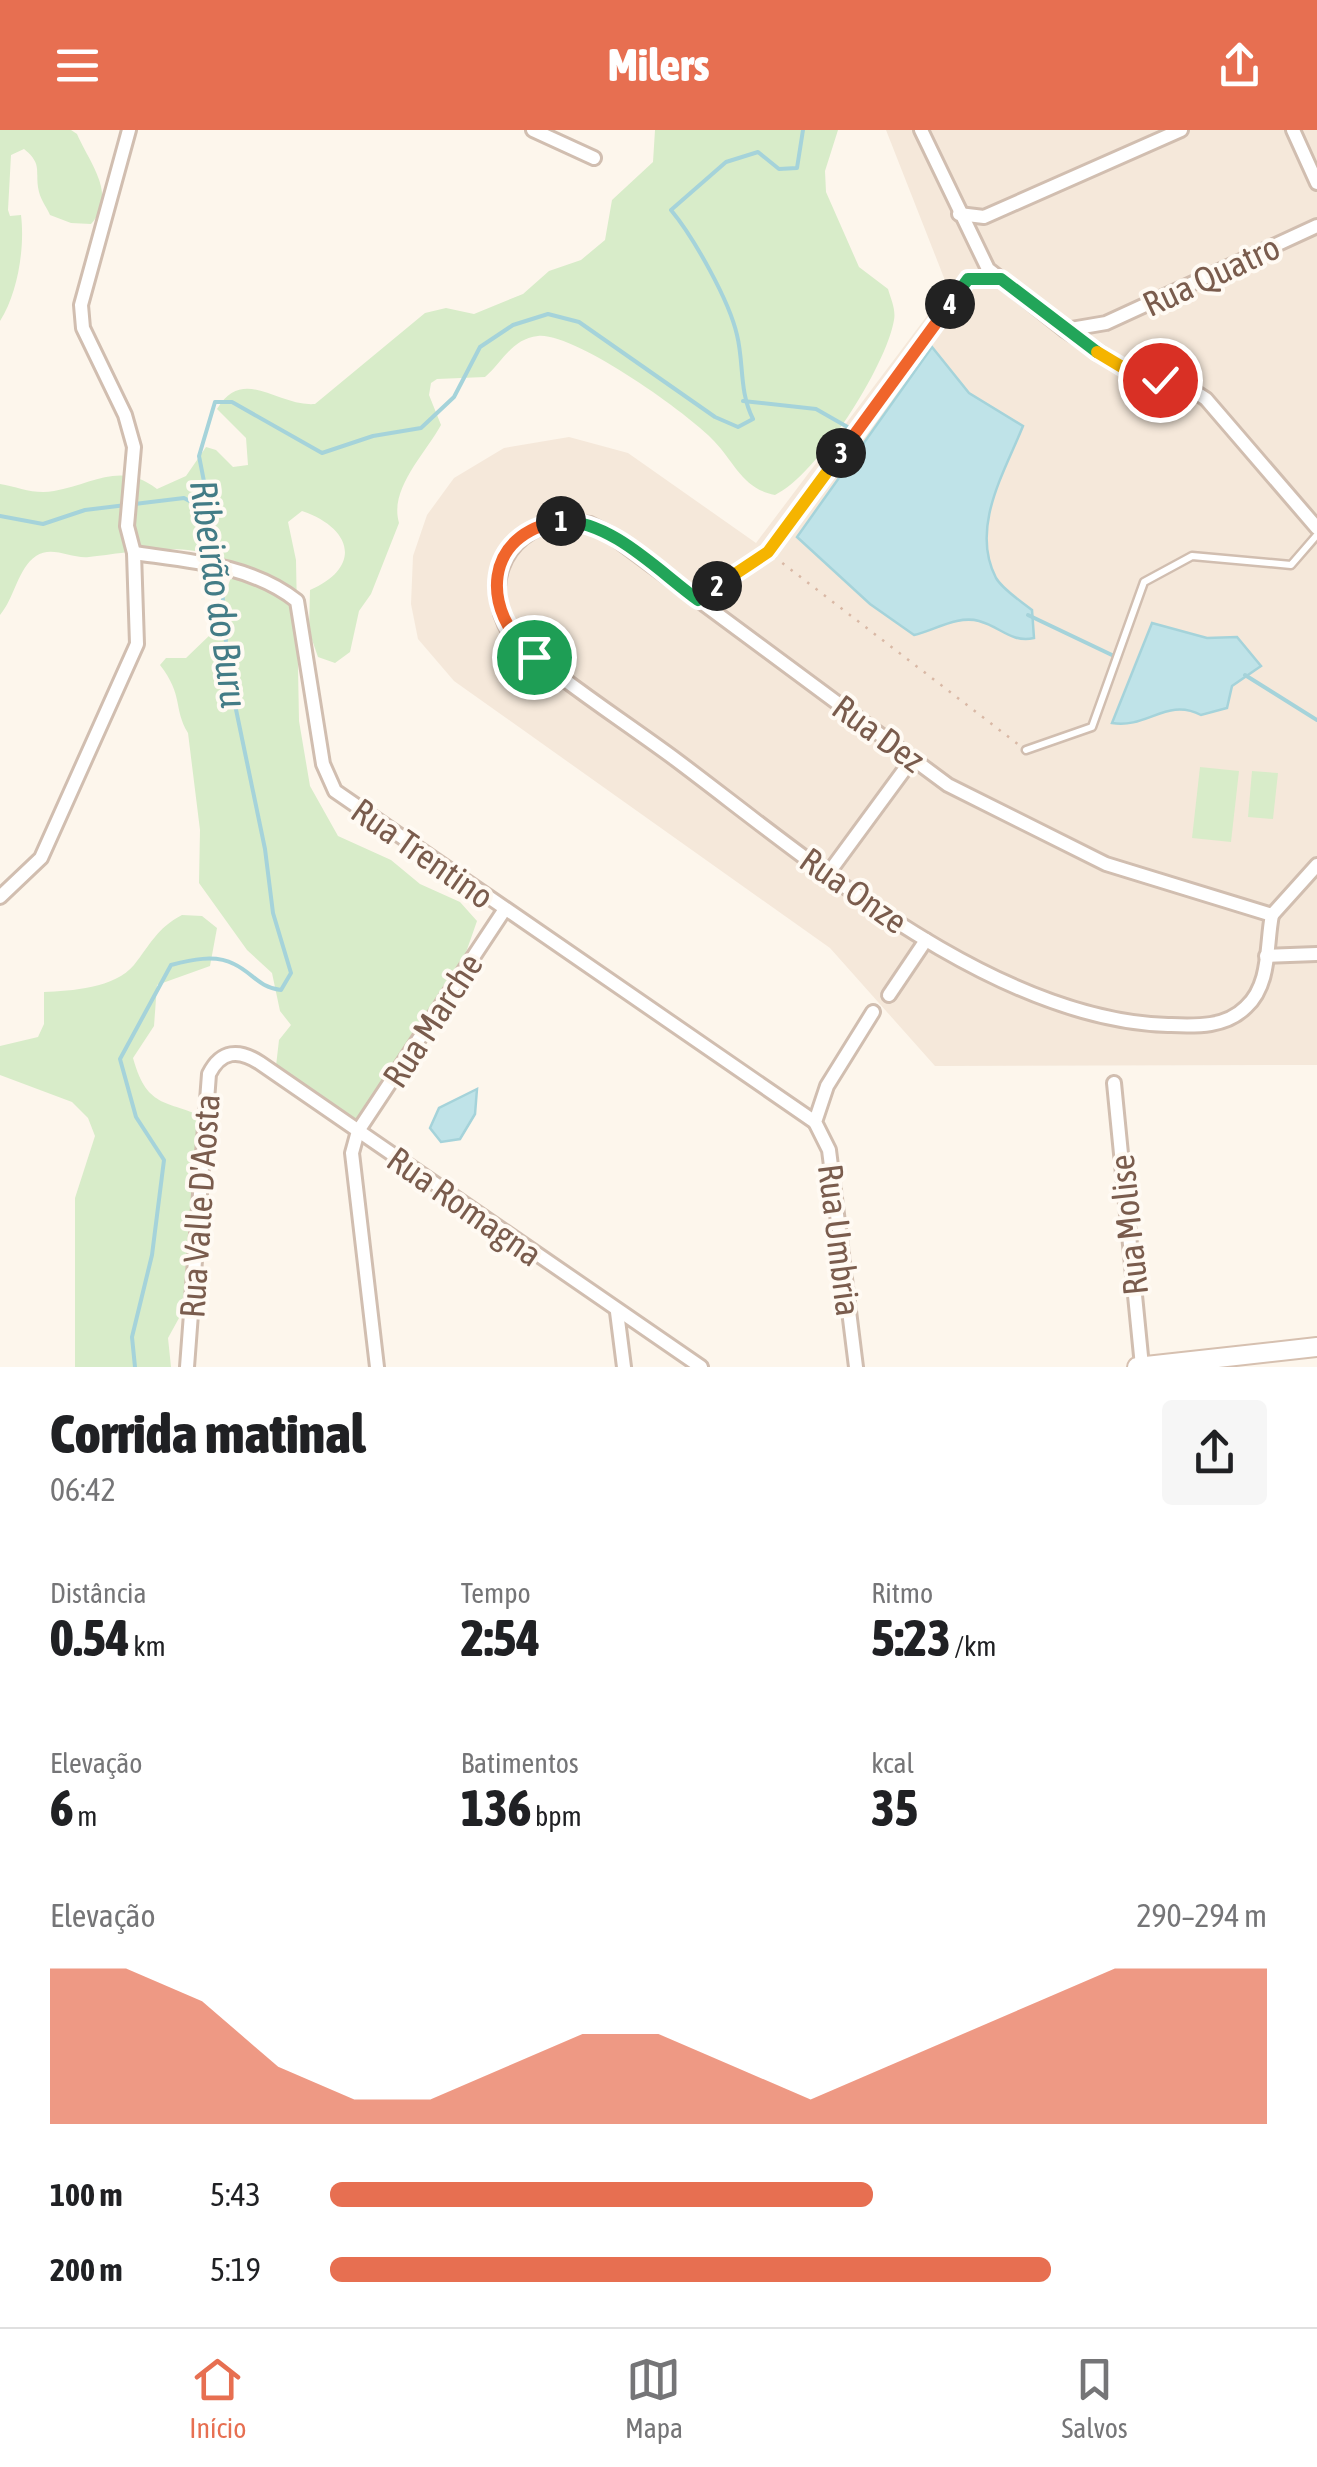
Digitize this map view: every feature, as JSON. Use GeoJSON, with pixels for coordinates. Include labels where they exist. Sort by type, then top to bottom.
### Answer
{"type":"FeatureCollection","features":[{"type":"Feature","properties":{"kind":"street"},"geometry":{"type":"LineString","coordinates":[[0,897],[41,858],[138,644],[128,505],[134,447],[125,414],[83,328],[80,305],[129,130]]}},
{"type":"Feature","properties":{"kind":"street"},"geometry":{"type":"LineString","coordinates":[[532,130],[594,158]]}},
{"type":"Feature","properties":{"kind":"street"},"geometry":{"type":"LineString","coordinates":[[920,130],[988,269],[1103,356],[1122,367],[1186,386],[1206,399],[1317,532]]}},
{"type":"Feature","properties":{"kind":"street"},"geometry":{"type":"LineString","coordinates":[[959,214],[984,217],[1181,130]]}},
{"type":"Feature","properties":{"kind":"street"},"geometry":{"type":"LineString","coordinates":[[1293,130],[1317,184]]}},
{"type":"Feature","properties":{"kind":"street"},"geometry":{"type":"LineString","coordinates":[[972,242],[984,217]]}},
{"type":"Feature","properties":{"kind":"street","name":"Rua Quatro"},"geometry":{"type":"LineString","coordinates":[[1065,330],[1106,323],[1317,226]]}},
{"type":"Feature","properties":{"kind":"street","name":"Rua Quatro"},"geometry":{"type":"LineString","coordinates":[[1103,356],[1099,342],[1106,323]]}},
{"type":"Feature","properties":{"kind":"street","name":"Rua Dez"},"geometry":{"type":"LineString","coordinates":[[516,542],[552,522],[590,524],[948,784],[1106,864],[1272,914]]}},
{"type":"Feature","properties":{"kind":"street","name":"Rua Onze"},"geometry":{"type":"LineString","coordinates":[[516,542],[498,573],[497,600],[502,622],[516,642],[926,940],[978,968],[1073,1009],[1144,1024],[1202,1026],[1237,1015],[1257,995],[1272,914]]}},
{"type":"Feature","properties":{"kind":"street","name":"Rua Trentino"},"geometry":{"type":"LineString","coordinates":[[134,553],[214,564],[281,588],[297,601],[323,764],[335,791],[815,1122]]}},
{"type":"Feature","properties":{"kind":"street"},"geometry":{"type":"LineString","coordinates":[[830,872],[913,758]]}},
{"type":"Feature","properties":{"kind":"street"},"geometry":{"type":"LineString","coordinates":[[1272,914],[1317,865]]}},
{"type":"Feature","properties":{"kind":"street","name":"Rua Marche"},"geometry":{"type":"LineString","coordinates":[[358,1132],[505,910]]}},
{"type":"Feature","properties":{"kind":"street"},"geometry":{"type":"LineString","coordinates":[[889,996],[926,940]]}},
{"type":"Feature","properties":{"kind":"street"},"geometry":{"type":"LineString","coordinates":[[1266,956],[1317,954]]}},
{"type":"Feature","properties":{"kind":"street","name":"Rua Umbria"},"geometry":{"type":"LineString","coordinates":[[856,1367],[829,1150],[815,1122],[827,1086],[873,1012]]}},
{"type":"Feature","properties":{"kind":"street","name":"Rua Romagna"},"geometry":{"type":"LineString","coordinates":[[227,1054],[245,1054],[702,1367]]}},
{"type":"Feature","properties":{"kind":"street","name":"Rua Valle D'Aosta"},"geometry":{"type":"LineString","coordinates":[[186,1367],[209,1074],[216,1061],[227,1054]]}},
{"type":"Feature","properties":{"kind":"street","name":"Rua Molise"},"geometry":{"type":"LineString","coordinates":[[1114,1083],[1140,1367]]}},
{"type":"Feature","properties":{"kind":"street"},"geometry":{"type":"LineString","coordinates":[[358,1132],[352,1153],[377,1367]]}},
{"type":"Feature","properties":{"kind":"street"},"geometry":{"type":"LineString","coordinates":[[617,1312],[624,1367]]}},
{"type":"Feature","properties":{"kind":"street"},"geometry":{"type":"LineString","coordinates":[[1140,1367],[1317,1347]]}},
{"type":"Feature","properties":{"kind":"lane"},"geometry":{"type":"LineString","coordinates":[[1026,750],[1092,727],[1144,582],[1192,556],[1291,565],[1317,532]]}},
{"type":"Feature","properties":{"kind":"path"},"geometry":{"type":"LineString","coordinates":[[698,600],[768,552],[968,279],[1001,279]]}},
{"type":"Feature","properties":{"kind":"path"},"geometry":{"type":"LineString","coordinates":[[768,552],[1026,750]]}},
{"type":"Feature","properties":{"kind":"shaded area"},"geometry":{"type":"Polygon","coordinates":[[[886,130],[1317,130],[1317,1065],[935,1066],[830,948],[454,681],[418,639],[411,604],[413,556],[427,515],[454,478],[504,448],[569,437],[628,453],[756,543],[948,288],[886,130]]]}},
{"type":"Feature","properties":{"kind":"green space"},"geometry":{"type":"Polygon","coordinates":[[[0,130],[71,130],[77,134],[99,179],[102,202],[91,224],[71,223],[50,215],[39,192],[34,160],[24,149],[11,155],[8,210],[10,216],[21,215],[22,241],[16,284],[0,321],[0,130]]]}},
{"type":"Feature","properties":{"kind":"green space"},"geometry":{"type":"Polygon","coordinates":[[[655,130],[838,130],[825,171],[826,192],[859,267],[888,289],[894,316],[888,340],[864,391],[829,443],[792,484],[775,495],[747,481],[714,441],[657,395],[603,360],[555,338],[538,336],[521,342],[485,377],[437,379],[431,383],[429,395],[441,425],[404,485],[397,510],[399,523],[371,594],[359,611],[350,652],[335,663],[318,657],[309,631],[310,590],[338,570],[345,548],[332,527],[319,518],[302,511],[288,522],[296,560],[299,721],[310,786],[338,836],[391,860],[420,884],[460,902],[477,921],[463,961],[360,1125],[314,1105],[308,1087],[276,1066],[279,1040],[291,1025],[280,1011],[272,973],[247,950],[199,883],[200,830],[188,733],[172,685],[160,665],[166,658],[186,658],[213,632],[231,577],[216,558],[199,552],[150,550],[82,557],[48,552],[30,561],[0,615],[0,484],[47,492],[119,475],[144,481],[157,489],[186,476],[206,447],[216,450],[233,467],[248,465],[246,438],[217,409],[227,396],[250,389],[315,404],[425,313],[446,308],[474,314],[523,294],[549,271],[581,260],[605,240],[612,200],[653,162],[655,130]]]}},
{"type":"Feature","properties":{"kind":"green space"},"geometry":{"type":"Polygon","coordinates":[[[1200,767],[1239,771],[1231,842],[1192,838],[1200,767]]]}},
{"type":"Feature","properties":{"kind":"green space"},"geometry":{"type":"Polygon","coordinates":[[[1252,771],[1278,773],[1273,819],[1248,817],[1252,771]]]}},
{"type":"Feature","properties":{"kind":"green space"},"geometry":{"type":"Polygon","coordinates":[[[182,915],[202,916],[217,928],[210,966],[157,985],[154,1026],[133,1058],[153,1096],[211,1121],[190,1298],[168,1338],[171,1367],[75,1367],[75,1198],[95,1136],[88,1118],[72,1102],[0,1075],[0,1046],[38,1037],[44,1024],[44,992],[92,987],[116,979],[134,965],[160,931],[182,915]]]}},
{"type":"Feature","properties":{"kind":"water"},"geometry":{"type":"Polygon","coordinates":[[[932,347],[969,393],[1023,426],[993,501],[987,540],[996,578],[1032,610],[1034,638],[1019,638],[971,620],[955,621],[914,635],[870,604],[797,537],[932,347]]]}},
{"type":"Feature","properties":{"kind":"water"},"geometry":{"type":"Polygon","coordinates":[[[1152,623],[1207,638],[1237,637],[1261,666],[1232,686],[1227,708],[1201,715],[1189,710],[1167,711],[1136,722],[1112,723],[1152,623]]]}},
{"type":"Feature","properties":{"kind":"water"},"geometry":{"type":"Polygon","coordinates":[[[477,1089],[475,1114],[460,1139],[441,1142],[430,1128],[439,1108],[477,1089]]]}},
{"type":"Feature","properties":{"kind":"waterway","name":"Ribeirão do Buru"},"geometry":{"type":"LineString","coordinates":[[220,563],[199,456],[215,402],[232,402],[322,453],[373,436],[421,428],[454,397],[480,347],[513,325],[548,314],[579,322],[715,417],[738,427],[753,419],[737,335],[727,305],[700,253],[671,210],[726,162],[758,152],[779,169],[797,168],[803,130]]}},
{"type":"Feature","properties":{"kind":"waterway"},"geometry":{"type":"LineString","coordinates":[[743,401],[816,409],[851,429]]}},
{"type":"Feature","properties":{"kind":"waterway"},"geometry":{"type":"LineString","coordinates":[[0,516],[43,524],[85,510],[184,498],[208,511]]}},
{"type":"Feature","properties":{"kind":"waterway","name":"Ribeirão do Buru"},"geometry":{"type":"LineString","coordinates":[[135,1367],[132,1337],[152,1255],[164,1160],[136,1117],[120,1059],[171,965],[219,959],[281,990],[291,973],[273,913],[265,849],[228,671],[221,573]]}},
{"type":"Feature","properties":{"kind":"waterway"},"geometry":{"type":"LineString","coordinates":[[1028,615],[1114,656]]}},
{"type":"Feature","properties":{"kind":"waterway"},"geometry":{"type":"LineString","coordinates":[[1245,675],[1317,720]]}},
{"type":"Feature","properties":{"kind":"route"},"geometry":{"type":"LineString","coordinates":[[534,657],[516,642],[498,612],[498,573],[510,549],[523,536],[552,522],[590,524],[698,600],[768,552],[968,279],[1001,279],[1086,346],[1122,367],[1160,380]]}}]}
